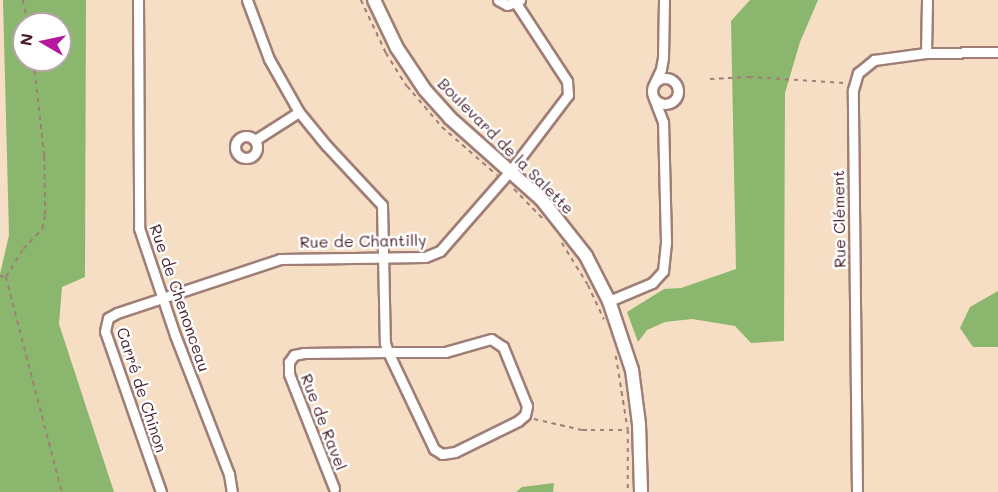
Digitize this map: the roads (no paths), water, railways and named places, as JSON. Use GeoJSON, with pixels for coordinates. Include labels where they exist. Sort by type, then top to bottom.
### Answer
{"type":"FeatureCollection","features":[{"type":"Feature","properties":{"kind":"street","name":"Rue de Chenonceau"},"geometry":{"type":"LineString","coordinates":[[138,0],[138,224],[162,297],[228,474],[232,492]]}},
{"type":"Feature","properties":{"kind":"street"},"geometry":{"type":"LineString","coordinates":[[247,0],[269,59],[299,112],[326,145],[380,202],[384,216],[384,337],[388,352],[437,452],[455,452],[518,421],[525,415],[526,402],[503,347],[496,340],[485,339],[445,352],[388,352]]}},
{"type":"Feature","properties":{"kind":"street","name":"Boulevard de la Salette"},"geometry":{"type":"LineString","coordinates":[[374,0],[397,48],[425,90],[450,118],[542,200],[571,234],[609,301],[632,370],[639,424],[641,492]]}},
{"type":"Feature","properties":{"kind":"street","name":"Rue de Chantilly"},"geometry":{"type":"LineString","coordinates":[[162,297],[284,258],[425,257],[440,251],[511,170],[563,103],[569,91],[567,81],[518,2],[507,5],[498,0]]}},
{"type":"Feature","properties":{"kind":"street"},"geometry":{"type":"LineString","coordinates":[[609,301],[652,283],[663,270],[666,242],[663,122],[651,90],[662,69],[664,0]]}},
{"type":"Feature","properties":{"kind":"street"},"geometry":{"type":"LineString","coordinates":[[927,0],[926,53],[998,52]]}},
{"type":"Feature","properties":{"kind":"street","name":"Rue Clément"},"geometry":{"type":"LineString","coordinates":[[856,492],[855,84],[858,73],[874,60],[926,53]]}},
{"type":"Feature","properties":{"kind":"street"},"geometry":{"type":"LineString","coordinates":[[663,58],[664,68],[678,88],[663,122]]}},
{"type":"Feature","properties":{"kind":"street"},"geometry":{"type":"LineString","coordinates":[[655,82],[664,78],[672,79]]}},
{"type":"Feature","properties":{"kind":"street"},"geometry":{"type":"LineString","coordinates":[[654,99],[662,104],[673,102]]}},
{"type":"Feature","properties":{"kind":"street"},"geometry":{"type":"LineString","coordinates":[[255,140],[299,112]]}},
{"type":"Feature","properties":{"kind":"street","name":"Carré de Chinon"},"geometry":{"type":"LineString","coordinates":[[161,492],[105,325],[113,314],[162,297]]}},
{"type":"Feature","properties":{"kind":"street","name":"Rue de Ravel"},"geometry":{"type":"LineString","coordinates":[[334,488],[293,386],[289,362],[298,354],[388,352]]}}]}
